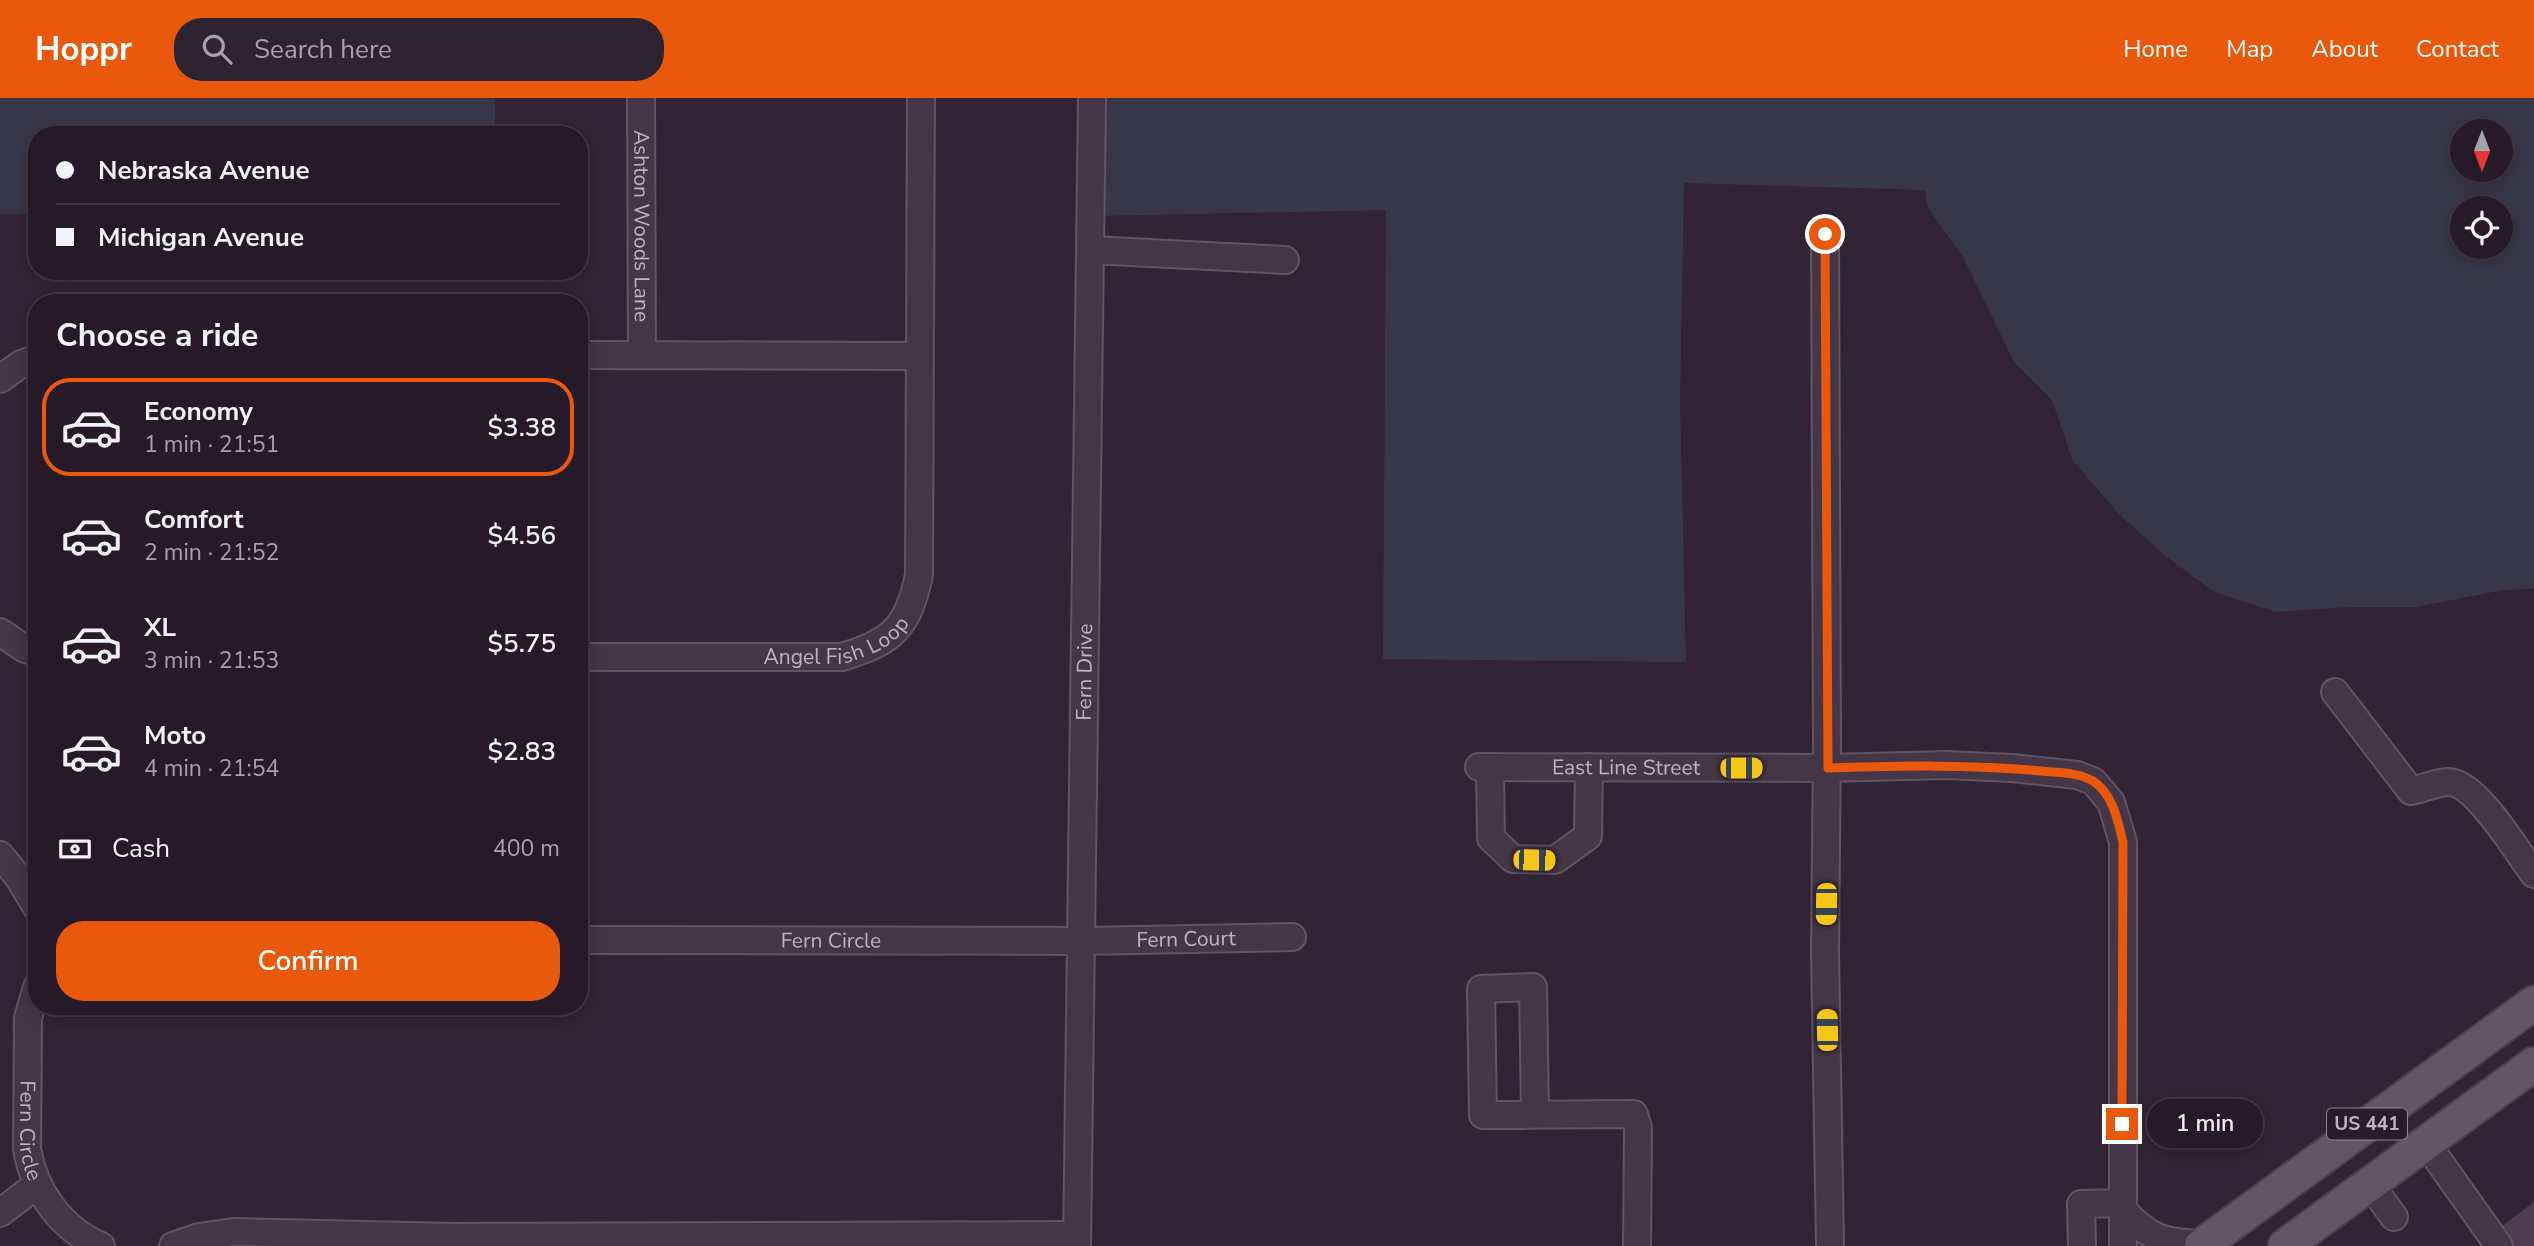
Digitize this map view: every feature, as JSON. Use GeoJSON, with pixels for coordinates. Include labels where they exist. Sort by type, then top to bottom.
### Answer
{"type":"FeatureCollection","features":[{"type":"Feature","properties":{"kind":"main road","name":"US 441"},"geometry":{"type":"LineString","coordinates":[[2202,1245],[2534,1003]]}},
{"type":"Feature","properties":{"kind":"main road","name":"US 441"},"geometry":{"type":"LineString","coordinates":[[2285,1246],[2534,1064]]}},
{"type":"Feature","properties":{"kind":"main road"},"geometry":{"type":"LineString","coordinates":[[2426,1143],[2421,1126],[2423,1111],[2446,1068]]}},
{"type":"Feature","properties":{"kind":"street","name":"Ashton Woods Lane"},"geometry":{"type":"LineString","coordinates":[[641,98],[642,355]]}},
{"type":"Feature","properties":{"kind":"street","name":"Angel Fish Loop"},"geometry":{"type":"LineString","coordinates":[[588,657],[842,657],[872,649],[898,630],[913,604],[919,575],[921,98]]}},
{"type":"Feature","properties":{"kind":"street","name":"Fern Drive"},"geometry":{"type":"LineString","coordinates":[[1077,1241],[1092,98]]}},
{"type":"Feature","properties":{"kind":"street"},"geometry":{"type":"LineString","coordinates":[[1825,234],[1828,768],[1825,952],[1830,1246]]}},
{"type":"Feature","properties":{"kind":"street"},"geometry":{"type":"LineString","coordinates":[[1091,250],[1285,260]]}},
{"type":"Feature","properties":{"kind":"street"},"geometry":{"type":"LineString","coordinates":[[588,355],[920,356]]}},
{"type":"Feature","properties":{"kind":"street"},"geometry":{"type":"LineString","coordinates":[[0,379],[28,361]]}},
{"type":"Feature","properties":{"kind":"street"},"geometry":{"type":"LineString","coordinates":[[0,632],[28,650]]}},
{"type":"Feature","properties":{"kind":"street"},"geometry":{"type":"LineString","coordinates":[[2335,692],[2411,792],[2451,782],[2463,787],[2476,797],[2534,874]]}},
{"type":"Feature","properties":{"kind":"street","name":"East Line Street"},"geometry":{"type":"LineString","coordinates":[[1589,767],[1588,836],[1555,860],[1514,859],[1491,838],[1485,766],[1828,768],[1946,765],[2077,775],[2093,781],[2111,803],[2123,842],[2123,1206]]}},
{"type":"Feature","properties":{"kind":"street"},"geometry":{"type":"LineString","coordinates":[[0,855],[28,893]]}},
{"type":"Feature","properties":{"kind":"street","name":"Fern Court"},"geometry":{"type":"LineString","coordinates":[[1082,941],[1292,937]]}},
{"type":"Feature","properties":{"kind":"street","name":"Fern Circle"},"geometry":{"type":"LineString","coordinates":[[588,940],[1082,941]]}},
{"type":"Feature","properties":{"kind":"street"},"geometry":{"type":"LineString","coordinates":[[1535,1115],[1534,987],[1481,989],[1483,1115],[1535,1115],[1634,1114],[1638,1128],[1637,1246]]}},
{"type":"Feature","properties":{"kind":"street","name":"Fern Circle"},"geometry":{"type":"LineString","coordinates":[[29,1015],[27,1149],[30,1167],[38,1188],[62,1219],[81,1236],[101,1246]]}},
{"type":"Feature","properties":{"kind":"street"},"geometry":{"type":"LineString","coordinates":[[2426,1143],[2499,1246]]}},
{"type":"Feature","properties":{"kind":"street"},"geometry":{"type":"LineString","coordinates":[[2370,1184],[2394,1217]]}},
{"type":"Feature","properties":{"kind":"street"},"geometry":{"type":"LineString","coordinates":[[0,1213],[26,1193],[38,1188]]}},
{"type":"Feature","properties":{"kind":"street"},"geometry":{"type":"LineString","coordinates":[[2082,1246],[2081,1204],[2123,1206]]}},
{"type":"Feature","properties":{"kind":"street"},"geometry":{"type":"LineString","coordinates":[[2123,1206],[2137,1226],[2155,1238],[2175,1244],[2202,1245]]}},
{"type":"Feature","properties":{"kind":"street"},"geometry":{"type":"LineString","coordinates":[[2123,1206],[2123,1246]]}},
{"type":"Feature","properties":{"kind":"street"},"geometry":{"type":"LineString","coordinates":[[173,1246],[199,1237],[233,1232],[455,1237],[1077,1241]]}},
{"type":"Feature","properties":{"kind":"shaded area"},"geometry":{"type":"Polygon","coordinates":[[[0,98],[495,98],[495,126],[28,126],[28,215],[0,214],[0,98]]]}},
{"type":"Feature","properties":{"kind":"shaded area"},"geometry":{"type":"Polygon","coordinates":[[[1097,98],[2534,98],[2534,589],[2503,590],[2416,607],[2350,607],[2276,612],[2214,592],[2164,555],[2119,514],[2073,461],[2052,400],[2014,362],[1964,259],[1927,206],[1925,190],[1684,183],[1680,400],[1686,662],[1383,659],[1386,210],[1097,216],[1097,98]]]}},
{"type":"Feature","properties":{"kind":"building"},"geometry":{"type":"Polygon","coordinates":[[[2534,1202],[2534,1246],[2510,1246],[2498,1229],[2534,1202]]]}},
{"type":"Feature","properties":{"kind":"route"},"geometry":{"type":"LineString","coordinates":[[1825,234],[1828,768],[1946,765],[2012,768],[2077,775],[2093,781],[2103,790],[2111,803],[2123,842],[2122,1124]]}}]}
